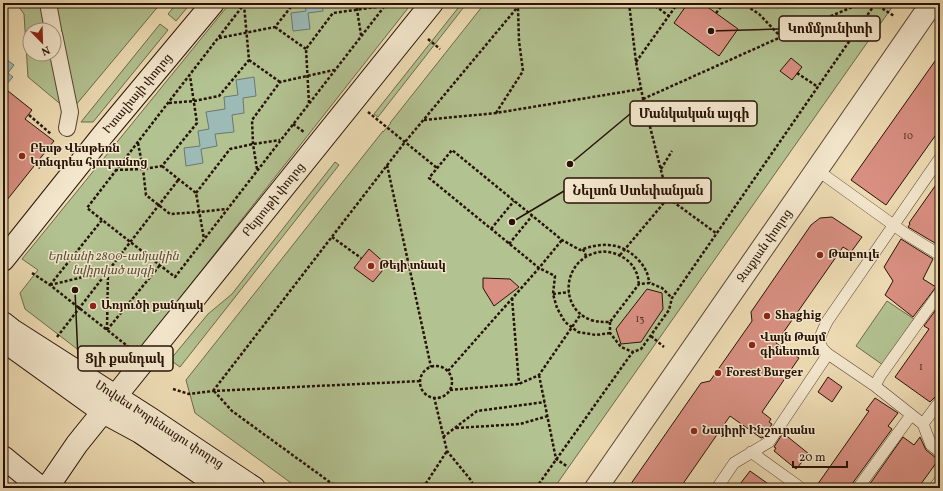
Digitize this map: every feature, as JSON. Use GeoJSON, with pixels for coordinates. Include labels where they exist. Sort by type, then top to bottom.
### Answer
{"type":"FeatureCollection","features":[{"type":"Feature","properties":{"kind":"main road","name":"Իտալիայի փողոց"},"geometry":{"type":"LineString","coordinates":[[3,260],[102,136],[213,3]]}},
{"type":"Feature","properties":{"kind":"main road","name":"Բեյրութի փողոց"},"geometry":{"type":"LineString","coordinates":[[47,488],[77,444],[432,3]]}},
{"type":"Feature","properties":{"kind":"main road","name":"Զաքյան փողոց"},"geometry":{"type":"LineString","coordinates":[[597,488],[932,3]]}},
{"type":"Feature","properties":{"kind":"main road","name":"Մովսես Խորենացու փողոց"},"geometry":{"type":"LineString","coordinates":[[3,323],[110,404],[140,432],[222,488]]}},
{"type":"Feature","properties":{"kind":"main road","name":"Մովսես Խորենացու փողոց"},"geometry":{"type":"LineString","coordinates":[[3,340],[110,404],[151,419],[254,488]]}},
{"type":"Feature","properties":{"kind":"main road"},"geometry":{"type":"LineString","coordinates":[[3,457],[41,488]]}},
{"type":"Feature","properties":{"kind":"street"},"geometry":{"type":"LineString","coordinates":[[48,3],[52,22]]}},
{"type":"Feature","properties":{"kind":"street"},"geometry":{"type":"LineString","coordinates":[[60,62],[70,112],[67,128]]}},
{"type":"Feature","properties":{"kind":"lane"},"geometry":{"type":"LineString","coordinates":[[940,158],[828,320],[820,340],[821,349],[875,386],[923,424],[931,445],[940,452]]}},
{"type":"Feature","properties":{"kind":"lane"},"geometry":{"type":"LineString","coordinates":[[817,170],[940,255]]}},
{"type":"Feature","properties":{"kind":"lane"},"geometry":{"type":"LineString","coordinates":[[875,386],[880,376],[940,292]]}},
{"type":"Feature","properties":{"kind":"lane"},"geometry":{"type":"LineString","coordinates":[[717,488],[734,463],[769,442],[828,354]]}},
{"type":"Feature","properties":{"kind":"lane"},"geometry":{"type":"LineString","coordinates":[[923,424],[940,401]]}},
{"type":"Feature","properties":{"kind":"lane"},"geometry":{"type":"LineString","coordinates":[[858,488],[911,415]]}},
{"type":"Feature","properties":{"kind":"lane"},"geometry":{"type":"LineString","coordinates":[[751,452],[800,488]]}},
{"type":"Feature","properties":{"kind":"lane"},"geometry":{"type":"LineString","coordinates":[[934,488],[940,480]]}},
{"type":"Feature","properties":{"kind":"path"},"geometry":{"type":"LineString","coordinates":[[218,38],[275,27],[294,3]]}},
{"type":"Feature","properties":{"kind":"path"},"geometry":{"type":"LineString","coordinates":[[356,3],[361,36]]}},
{"type":"Feature","properties":{"kind":"path"},"geometry":{"type":"LineString","coordinates":[[213,391],[404,142],[521,3]]}},
{"type":"Feature","properties":{"kind":"path"},"geometry":{"type":"LineString","coordinates":[[518,7],[538,3]]}},
{"type":"Feature","properties":{"kind":"path"},"geometry":{"type":"LineString","coordinates":[[629,3],[636,62],[643,100],[668,198],[716,233]]}},
{"type":"Feature","properties":{"kind":"path"},"geometry":{"type":"LineString","coordinates":[[651,3],[669,16]]}},
{"type":"Feature","properties":{"kind":"path"},"geometry":{"type":"LineString","coordinates":[[636,62],[678,3]]}},
{"type":"Feature","properties":{"kind":"path"},"geometry":{"type":"LineString","coordinates":[[716,13],[724,3]]}},
{"type":"Feature","properties":{"kind":"path"},"geometry":{"type":"LineString","coordinates":[[742,3],[759,14],[781,37]]}},
{"type":"Feature","properties":{"kind":"path"},"geometry":{"type":"LineString","coordinates":[[643,100],[781,37],[862,3]]}},
{"type":"Feature","properties":{"kind":"path"},"geometry":{"type":"LineString","coordinates":[[870,3],[875,4],[894,16]]}},
{"type":"Feature","properties":{"kind":"path"},"geometry":{"type":"LineString","coordinates":[[245,4],[87,208],[175,276],[386,4]]}},
{"type":"Feature","properties":{"kind":"path"},"geometry":{"type":"LineString","coordinates":[[168,103],[194,101],[219,96],[248,60],[245,4]]}},
{"type":"Feature","properties":{"kind":"path"},"geometry":{"type":"LineString","coordinates":[[309,103],[306,49],[333,13],[386,4]]}},
{"type":"Feature","properties":{"kind":"path"},"geometry":{"type":"LineString","coordinates":[[536,488],[633,352],[641,349],[670,310],[672,298],[875,4]]}},
{"type":"Feature","properties":{"kind":"path"},"geometry":{"type":"LineString","coordinates":[[496,113],[523,71],[519,41],[518,7]]}},
{"type":"Feature","properties":{"kind":"path"},"geometry":{"type":"LineString","coordinates":[[275,27],[306,49]]}},
{"type":"Feature","properties":{"kind":"path"},"geometry":{"type":"LineString","coordinates":[[204,50],[208,52]]}},
{"type":"Feature","properties":{"kind":"path"},"geometry":{"type":"LineString","coordinates":[[248,60],[280,82]]}},
{"type":"Feature","properties":{"kind":"path"},"geometry":{"type":"LineString","coordinates":[[257,170],[253,144],[252,120],[280,82],[335,70]]}},
{"type":"Feature","properties":{"kind":"path"},"geometry":{"type":"LineString","coordinates":[[797,73],[818,87]]}},
{"type":"Feature","properties":{"kind":"path"},"geometry":{"type":"LineString","coordinates":[[116,170],[144,169],[162,166],[197,123],[190,75]]}},
{"type":"Feature","properties":{"kind":"path"},"geometry":{"type":"LineString","coordinates":[[423,120],[496,113],[641,88]]}},
{"type":"Feature","properties":{"kind":"path"},"geometry":{"type":"LineString","coordinates":[[353,101],[437,168]]}},
{"type":"Feature","properties":{"kind":"path"},"geometry":{"type":"LineString","coordinates":[[28,115],[48,131]]}},
{"type":"Feature","properties":{"kind":"path"},"geometry":{"type":"LineString","coordinates":[[293,124],[306,133]]}},
{"type":"Feature","properties":{"kind":"path"},"geometry":{"type":"LineString","coordinates":[[196,193],[230,149],[280,140]]}},
{"type":"Feature","properties":{"kind":"path"},"geometry":{"type":"LineString","coordinates":[[138,142],[144,169],[146,195],[170,214],[228,208]]}},
{"type":"Feature","properties":{"kind":"path"},"geometry":{"type":"LineString","coordinates":[[610,333],[596,335],[578,332],[565,322],[557,308],[553,294],[555,276],[539,268],[429,178],[437,168],[452,150],[562,240],[580,250],[591,246],[609,245],[625,248],[637,258],[646,270],[650,283]]}},
{"type":"Feature","properties":{"kind":"path"},"geometry":{"type":"LineString","coordinates":[[661,169],[672,151]]}},
{"type":"Feature","properties":{"kind":"path"},"geometry":{"type":"LineString","coordinates":[[35,164],[40,168]]}},
{"type":"Feature","properties":{"kind":"path"},"geometry":{"type":"LineString","coordinates":[[387,165],[431,367]]}},
{"type":"Feature","properties":{"kind":"path"},"geometry":{"type":"LineString","coordinates":[[162,166],[196,193],[204,239]]}},
{"type":"Feature","properties":{"kind":"path"},"geometry":{"type":"LineString","coordinates":[[55,339],[179,179]]}},
{"type":"Feature","properties":{"kind":"path"},"geometry":{"type":"LineString","coordinates":[[620,255],[668,198]]}},
{"type":"Feature","properties":{"kind":"path"},"geometry":{"type":"LineString","coordinates":[[491,229],[514,201]]}},
{"type":"Feature","properties":{"kind":"path"},"geometry":{"type":"LineString","coordinates":[[509,244],[532,216]]}},
{"type":"Feature","properties":{"kind":"path"},"geometry":{"type":"LineString","coordinates":[[50,285],[102,220]]}},
{"type":"Feature","properties":{"kind":"path"},"geometry":{"type":"LineString","coordinates":[[332,237],[361,258]]}},
{"type":"Feature","properties":{"kind":"path"},"geometry":{"type":"LineString","coordinates":[[448,371],[562,240]]}},
{"type":"Feature","properties":{"kind":"path"},"geometry":{"type":"LineString","coordinates":[[583,249],[586,256]]}},
{"type":"Feature","properties":{"kind":"path"},"geometry":{"type":"LineString","coordinates":[[610,322],[600,322],[590,319],[575,308],[569,292],[569,282],[572,272],[578,263],[586,256],[596,252],[608,252],[620,255],[629,262],[636,272],[639,284]]}},
{"type":"Feature","properties":{"kind":"path"},"geometry":{"type":"LineString","coordinates":[[107,330],[160,265]]}},
{"type":"Feature","properties":{"kind":"path"},"geometry":{"type":"LineString","coordinates":[[50,285],[108,271]]}},
{"type":"Feature","properties":{"kind":"path"},"geometry":{"type":"LineString","coordinates":[[107,330],[108,271]]}},
{"type":"Feature","properties":{"kind":"path"},"geometry":{"type":"LineString","coordinates":[[32,273],[50,285],[132,350]]}},
{"type":"Feature","properties":{"kind":"path"},"geometry":{"type":"LineString","coordinates":[[633,352],[621,347],[610,333],[610,322],[639,284],[650,283],[662,288],[672,298]]}},
{"type":"Feature","properties":{"kind":"path"},"geometry":{"type":"LineString","coordinates":[[553,294],[569,292]]}},
{"type":"Feature","properties":{"kind":"path"},"geometry":{"type":"LineString","coordinates":[[512,298],[519,384]]}},
{"type":"Feature","properties":{"kind":"path"},"geometry":{"type":"LineString","coordinates":[[450,390],[519,384],[539,375],[582,314]]}},
{"type":"Feature","properties":{"kind":"path"},"geometry":{"type":"LineString","coordinates":[[651,336],[664,347]]}},
{"type":"Feature","properties":{"kind":"path"},"geometry":{"type":"LineString","coordinates":[[435,366],[445,368],[448,371],[452,380],[450,390],[447,394],[434,397],[426,394],[421,386],[424,372],[431,367],[435,366]]}},
{"type":"Feature","properties":{"kind":"path"},"geometry":{"type":"LineString","coordinates":[[539,375],[556,459],[568,467]]}},
{"type":"Feature","properties":{"kind":"path"},"geometry":{"type":"LineString","coordinates":[[173,389],[190,394],[213,391],[421,381]]}},
{"type":"Feature","properties":{"kind":"path"},"geometry":{"type":"LineString","coordinates":[[213,391],[232,411],[338,488]]}},
{"type":"Feature","properties":{"kind":"path"},"geometry":{"type":"LineString","coordinates":[[434,397],[447,451],[470,478],[475,488]]}},
{"type":"Feature","properties":{"kind":"path"},"geometry":{"type":"LineString","coordinates":[[443,437],[477,411],[545,402]]}},
{"type":"Feature","properties":{"kind":"path"},"geometry":{"type":"LineString","coordinates":[[455,428],[520,424],[548,416]]}},
{"type":"Feature","properties":{"kind":"path"},"geometry":{"type":"LineString","coordinates":[[423,488],[447,451]]}},
{"type":"Feature","properties":{"kind":"green space"},"geometry":{"type":"Polygon","coordinates":[[[16,3],[161,3],[70,112],[28,77],[27,62],[62,62],[62,22],[25,22],[24,14],[16,3]]]}},
{"type":"Feature","properties":{"kind":"green space"},"geometry":{"type":"Polygon","coordinates":[[[177,3],[191,3],[176,21],[168,14],[177,3]]]}},
{"type":"Feature","properties":{"kind":"green space","name":"Երևանի 2800-ամյակին նվիրված այգի"},"geometry":{"type":"Polygon","coordinates":[[[230,3],[412,3],[139,350],[127,345],[115,360],[108,364],[98,365],[25,309],[20,293],[38,270],[22,259],[230,3]]]}},
{"type":"Feature","properties":{"kind":"green space"},"geometry":{"type":"Polygon","coordinates":[[[462,3],[467,3],[378,117],[374,114],[462,3]]]}},
{"type":"Feature","properties":{"kind":"green space"},"geometry":{"type":"Polygon","coordinates":[[[485,3],[895,3],[554,488],[298,488],[195,413],[186,380],[485,3]]]}},
{"type":"Feature","properties":{"kind":"green space"},"geometry":{"type":"Polygon","coordinates":[[[160,24],[168,30],[93,122],[81,122],[160,24]]]}},
{"type":"Feature","properties":{"kind":"green space"},"geometry":{"type":"Polygon","coordinates":[[[335,162],[339,165],[180,367],[170,360],[208,314],[232,294],[335,162]]]}},
{"type":"Feature","properties":{"kind":"green space"},"geometry":{"type":"Polygon","coordinates":[[[887,301],[914,319],[883,365],[856,346],[887,301]]]}},
{"type":"Feature","properties":{"kind":"water"},"geometry":{"type":"Polygon","coordinates":[[[305,3],[322,3],[323,11],[308,13],[310,29],[293,31],[291,13],[306,11],[305,3]]]}},
{"type":"Feature","properties":{"kind":"water"},"geometry":{"type":"Polygon","coordinates":[[[3,57],[14,65],[8,73],[13,77],[4,87],[3,86],[3,57]]]}},
{"type":"Feature","properties":{"kind":"water"},"geometry":{"type":"Polygon","coordinates":[[[254,77],[256,96],[243,98],[244,113],[232,115],[234,132],[215,134],[217,146],[201,149],[203,163],[186,166],[184,148],[200,146],[198,131],[209,129],[206,112],[225,109],[224,97],[238,95],[236,80],[254,77]]]}},
{"type":"Feature","properties":{"kind":"building"},"geometry":{"type":"Polygon","coordinates":[[[688,3],[702,3],[738,29],[719,56],[674,23],[688,3]]]}},
{"type":"Feature","properties":{"kind":"building"},"geometry":{"type":"Polygon","coordinates":[[[940,54],[940,129],[886,205],[851,180],[940,54]]]}},
{"type":"Feature","properties":{"kind":"building"},"geometry":{"type":"Polygon","coordinates":[[[791,58],[802,67],[792,80],[780,71],[791,58]]]}},
{"type":"Feature","properties":{"kind":"building","name":"Բեսթ Վեսթեռն Կոնգրես հյուրանոց"},"geometry":{"type":"Polygon","coordinates":[[[3,87],[32,110],[25,119],[54,141],[3,205],[3,87]]]}},
{"type":"Feature","properties":{"kind":"building"},"geometry":{"type":"Polygon","coordinates":[[[940,179],[940,246],[908,227],[910,224],[909,223],[940,179]]]}},
{"type":"Feature","properties":{"kind":"building"},"geometry":{"type":"Polygon","coordinates":[[[832,217],[862,237],[851,252],[843,247],[776,343],[799,358],[762,412],[771,419],[769,422],[772,424],[764,437],[761,438],[730,416],[680,488],[628,488],[701,383],[710,381],[752,321],[751,312],[811,225],[820,218],[832,217]]]}},
{"type":"Feature","properties":{"kind":"building"},"geometry":{"type":"Polygon","coordinates":[[[901,239],[933,259],[923,279],[936,287],[913,317],[885,295],[893,281],[884,267],[901,239]]]}},
{"type":"Feature","properties":{"kind":"building","name":"Թեյի տնակ"},"geometry":{"type":"Polygon","coordinates":[[[369,249],[387,265],[373,282],[354,268],[369,249]]]}},
{"type":"Feature","properties":{"kind":"building"},"geometry":{"type":"Polygon","coordinates":[[[483,278],[510,279],[519,287],[494,306],[483,288],[483,278]]]}},
{"type":"Feature","properties":{"kind":"building"},"geometry":{"type":"Polygon","coordinates":[[[647,289],[662,293],[663,309],[641,342],[621,344],[616,329],[647,289]]]}},
{"type":"Feature","properties":{"kind":"building"},"geometry":{"type":"Polygon","coordinates":[[[940,304],[940,394],[930,402],[895,377],[929,329],[924,326],[940,304]]]}},
{"type":"Feature","properties":{"kind":"building"},"geometry":{"type":"Polygon","coordinates":[[[828,377],[842,387],[832,402],[818,392],[828,377]]]}},
{"type":"Feature","properties":{"kind":"building"},"geometry":{"type":"Polygon","coordinates":[[[875,398],[898,413],[888,426],[892,429],[852,484],[851,488],[815,488],[869,411],[866,410],[875,398]]]}},
{"type":"Feature","properties":{"kind":"building"},"geometry":{"type":"Polygon","coordinates":[[[783,433],[809,454],[796,469],[774,451],[776,448],[774,447],[783,433]]]}},
{"type":"Feature","properties":{"kind":"building"},"geometry":{"type":"Polygon","coordinates":[[[903,437],[914,445],[920,437],[926,450],[939,459],[918,488],[867,488],[903,437]]]}},
{"type":"Feature","properties":{"kind":"building"},"geometry":{"type":"Polygon","coordinates":[[[750,471],[774,488],[737,488],[750,471]]]}},
{"type":"Feature","properties":{"kind":"place","name":"Կոմմյունիտի"},"geometry":{"type":"Point","coordinates":[711,31]}},
{"type":"Feature","properties":{"kind":"place","name":"Բեսթ Վեսթեռն Կոնգրես հյուրանոց"},"geometry":{"type":"Point","coordinates":[22,156]}},
{"type":"Feature","properties":{"kind":"place","name":"Մանկական այգի"},"geometry":{"type":"Point","coordinates":[570,164]}},
{"type":"Feature","properties":{"kind":"place","name":"Նելսոն Ստեփանյան"},"geometry":{"type":"Point","coordinates":[512,222]}},
{"type":"Feature","properties":{"kind":"place","name":"Թաբուլե"},"geometry":{"type":"Point","coordinates":[820,255]}},
{"type":"Feature","properties":{"kind":"place","name":"Թեյի տնակ"},"geometry":{"type":"Point","coordinates":[371,266]}},
{"type":"Feature","properties":{"kind":"place","name":"Ցլի քանդակ"},"geometry":{"type":"Point","coordinates":[75,290]}},
{"type":"Feature","properties":{"kind":"place","name":"Առյուծի քանդակ"},"geometry":{"type":"Point","coordinates":[93,306]}},
{"type":"Feature","properties":{"kind":"place","name":"Shaghig"},"geometry":{"type":"Point","coordinates":[767,316]}},
{"type":"Feature","properties":{"kind":"place","name":"Վայն Թայմ գինետուն"},"geometry":{"type":"Point","coordinates":[752,345]}},
{"type":"Feature","properties":{"kind":"place","name":"Forest Burger"},"geometry":{"type":"Point","coordinates":[718,373]}},
{"type":"Feature","properties":{"kind":"place","name":"Նայիրի Ինշուրանս"},"geometry":{"type":"Point","coordinates":[694,431]}}]}
